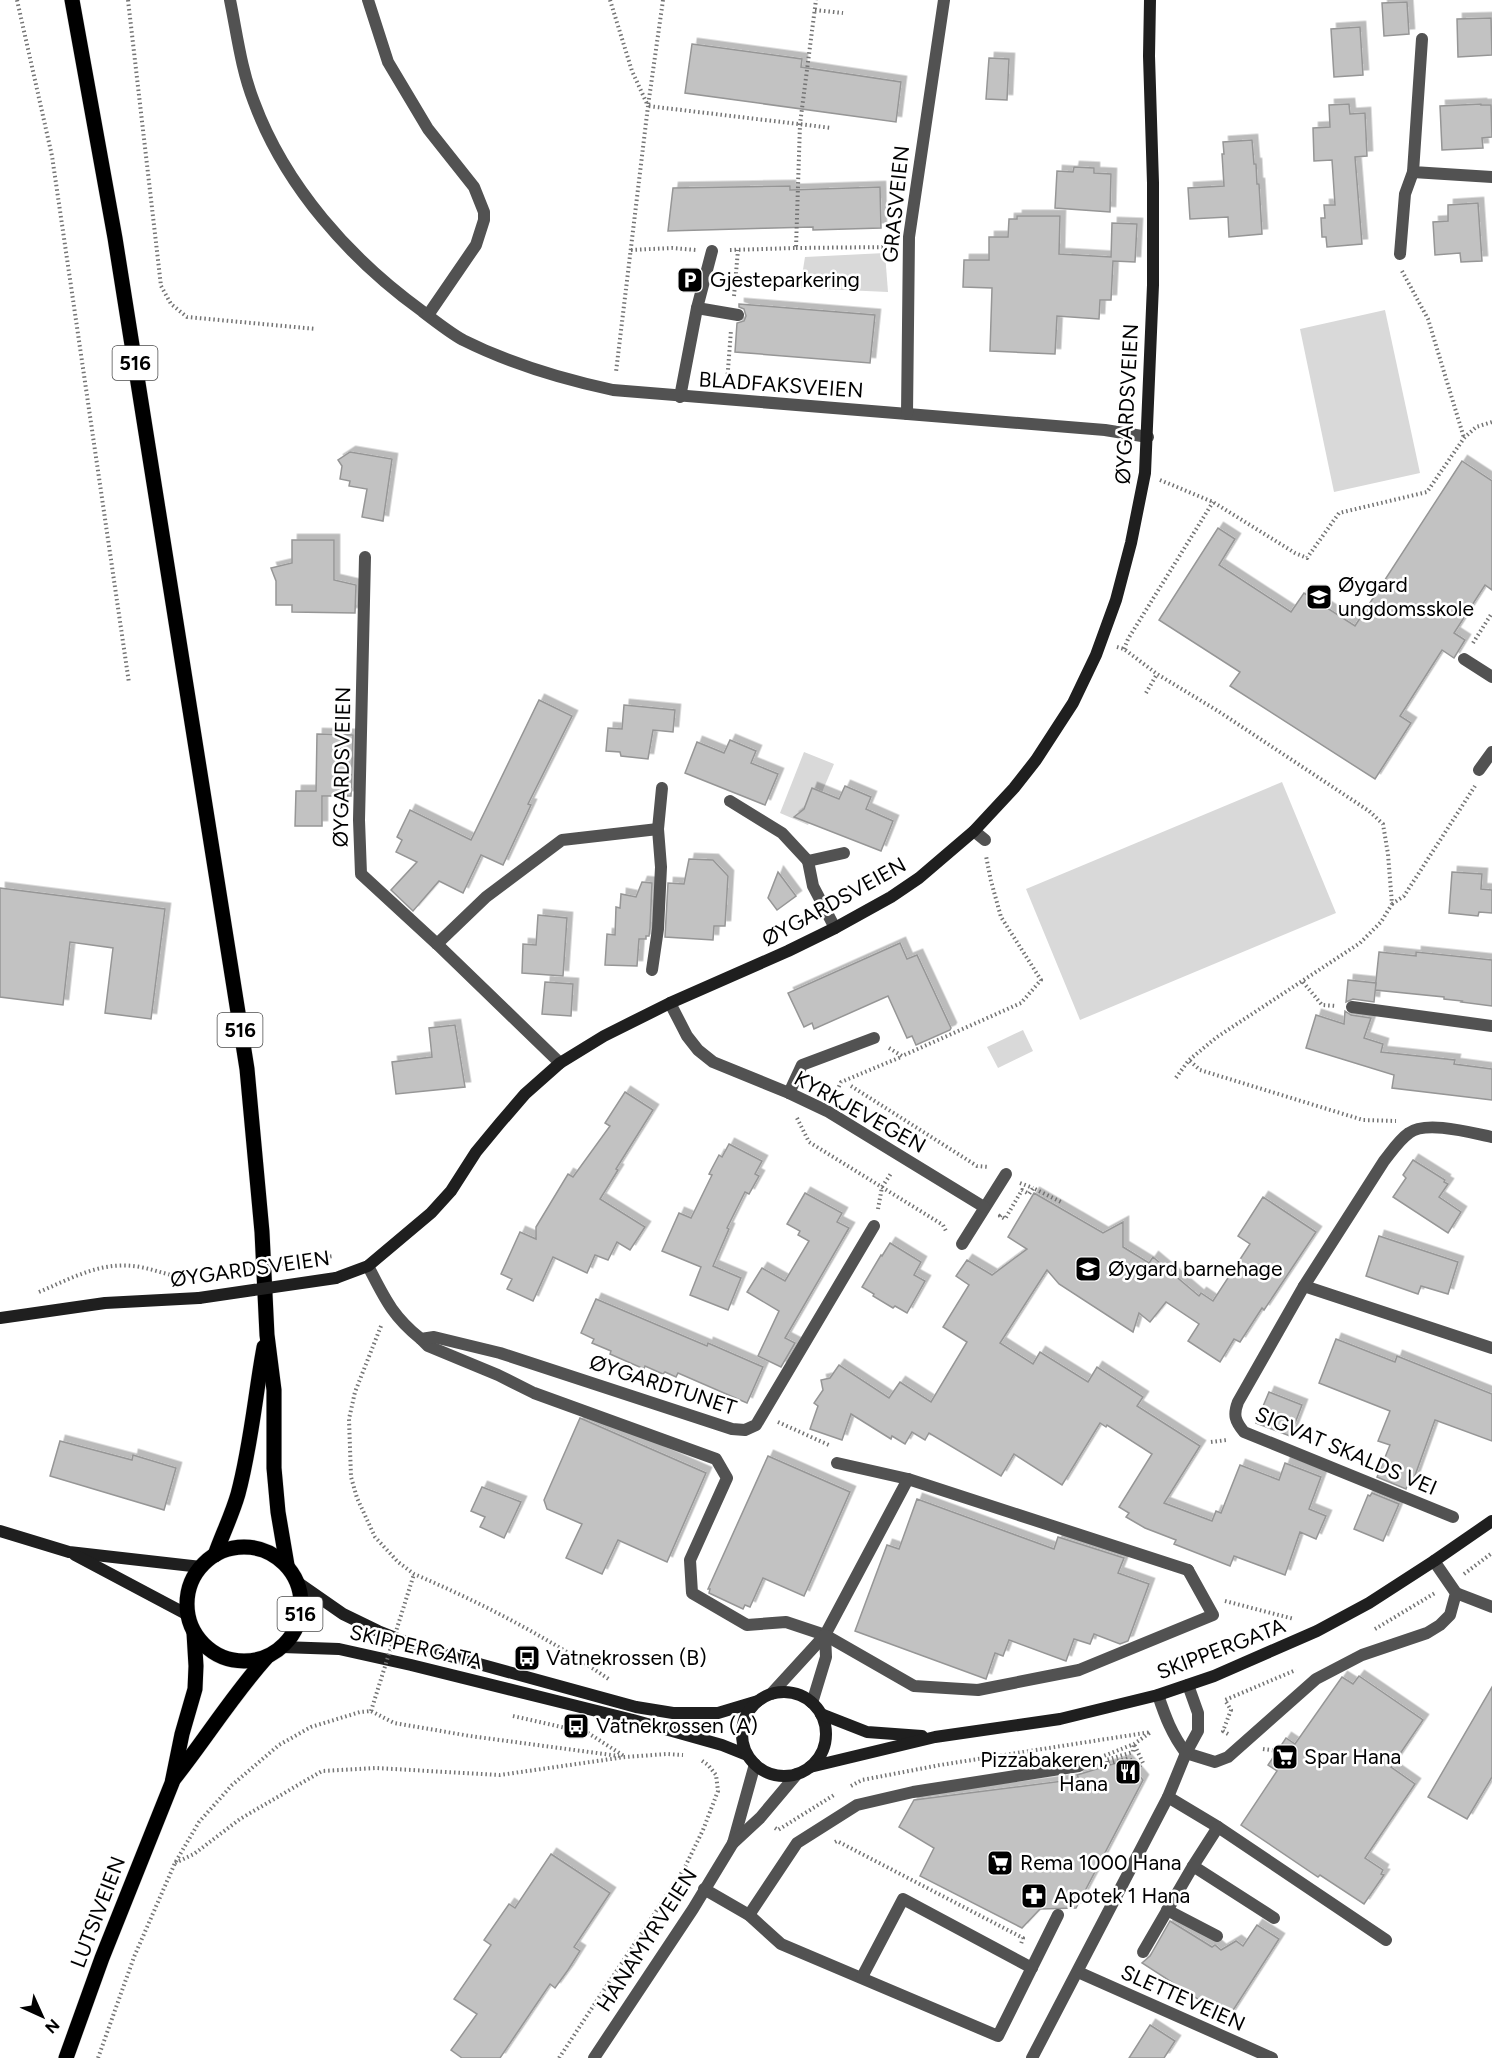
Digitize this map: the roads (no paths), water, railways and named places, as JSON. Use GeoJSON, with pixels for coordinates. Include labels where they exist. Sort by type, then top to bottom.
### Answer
{"type":"FeatureCollection","features":[{"type":"Feature","properties":{"kind":"main road","name":"516"},"geometry":{"type":"LineString","coordinates":[[72,0],[115,238],[246,1069],[262,1232],[267,1335],[274,1389],[274,1468],[286,1565]]}},
{"type":"Feature","properties":{"kind":"main road","name":"ØYGARDSVEIEN"},"geometry":{"type":"LineString","coordinates":[[0,1318],[105,1303],[199,1298],[336,1278],[368,1266],[431,1213],[451,1191],[476,1152],[500,1123],[525,1094],[560,1063],[604,1036],[670,1003],[768,961],[891,897],[920,878],[974,831],[1014,788],[1073,703],[1096,655],[1116,600],[1131,543],[1145,473],[1153,285],[1150,0]]}},
{"type":"Feature","properties":{"kind":"main road","name":"516"},"geometry":{"type":"LineString","coordinates":[[215,1555],[244,1470],[267,1335]]}},
{"type":"Feature","properties":{"kind":"main road","name":"SKIPPERGATA"},"geometry":{"type":"LineString","coordinates":[[282,1647],[339,1649],[633,1720],[722,1745],[751,1760],[767,1773],[782,1776],[797,1774],[810,1767],[935,1737],[1060,1719],[1158,1695],[1214,1676],[1317,1631],[1369,1603],[1492,1521]]}},
{"type":"Feature","properties":{"kind":"main road"},"geometry":{"type":"LineString","coordinates":[[0,1531],[69,1552],[201,1567]]}},
{"type":"Feature","properties":{"kind":"main road","name":"516"},"geometry":{"type":"LineString","coordinates":[[240,1547],[271,1553],[286,1565],[297,1582],[302,1602],[295,1632],[282,1647],[266,1658],[246,1662],[226,1659],[208,1648],[195,1633],[188,1615],[188,1594],[192,1580],[201,1567],[215,1555],[240,1547]]}},
{"type":"Feature","properties":{"kind":"main road"},"geometry":{"type":"LineString","coordinates":[[69,1552],[188,1615]]}},
{"type":"Feature","properties":{"kind":"main road","name":"SKIPPERGATA"},"geometry":{"type":"LineString","coordinates":[[297,1582],[343,1614],[421,1648],[625,1704],[673,1713],[718,1713],[758,1701],[771,1694]]}},
{"type":"Feature","properties":{"kind":"main road","name":"LUTSIVEIEN"},"geometry":{"type":"LineString","coordinates":[[66,2058],[102,1958],[171,1783],[195,1689],[195,1633]]}},
{"type":"Feature","properties":{"kind":"main road","name":"LUTSIVEIEN"},"geometry":{"type":"LineString","coordinates":[[171,1783],[205,1739],[240,1687],[266,1658]]}},
{"type":"Feature","properties":{"kind":"main road"},"geometry":{"type":"LineString","coordinates":[[771,1694],[785,1692],[800,1695],[812,1702],[821,1714],[826,1728],[825,1743],[820,1756],[810,1767]]}},
{"type":"Feature","properties":{"kind":"main road","name":"SKIPPERGATA"},"geometry":{"type":"LineString","coordinates":[[751,1760],[742,1741],[742,1726],[748,1712],[758,1701]]}},
{"type":"Feature","properties":{"kind":"main road","name":"SKIPPERGATA"},"geometry":{"type":"LineString","coordinates":[[821,1714],[867,1732],[935,1737]]}},
{"type":"Feature","properties":{"kind":"street","name":"BLADFAKSVEIEN"},"geometry":{"type":"LineString","coordinates":[[230,0],[244,74],[253,101],[267,134],[286,167],[313,205],[355,255],[404,298],[461,339],[513,362],[567,380],[613,390],[1105,430],[1148,437]]}},
{"type":"Feature","properties":{"kind":"street"},"geometry":{"type":"LineString","coordinates":[[368,0],[393,72],[428,129],[474,187],[484,212],[484,220],[476,245],[428,315]]}},
{"type":"Feature","properties":{"kind":"street","name":"GRASVEIEN"},"geometry":{"type":"LineString","coordinates":[[907,414],[909,237],[944,0]]}},
{"type":"Feature","properties":{"kind":"street"},"geometry":{"type":"LineString","coordinates":[[1400,254],[1405,194],[1413,172],[1422,39]]}},
{"type":"Feature","properties":{"kind":"street"},"geometry":{"type":"LineString","coordinates":[[1413,172],[1492,177]]}},
{"type":"Feature","properties":{"kind":"street"},"geometry":{"type":"LineString","coordinates":[[680,397],[697,308],[712,251]]}},
{"type":"Feature","properties":{"kind":"street"},"geometry":{"type":"LineString","coordinates":[[697,308],[738,315]]}},
{"type":"Feature","properties":{"kind":"street","name":"ØYGARDSVEIEN"},"geometry":{"type":"LineString","coordinates":[[365,557],[365,640],[359,820],[362,874],[560,1063]]}},
{"type":"Feature","properties":{"kind":"street"},"geometry":{"type":"LineString","coordinates":[[1464,659],[1492,677]]}},
{"type":"Feature","properties":{"kind":"street"},"geometry":{"type":"LineString","coordinates":[[1479,770],[1492,752]]}},
{"type":"Feature","properties":{"kind":"street"},"geometry":{"type":"LineString","coordinates":[[652,970],[658,929],[661,867],[658,828],[662,788]]}},
{"type":"Feature","properties":{"kind":"street"},"geometry":{"type":"LineString","coordinates":[[730,801],[782,833],[807,861],[813,886],[835,928]]}},
{"type":"Feature","properties":{"kind":"street"},"geometry":{"type":"LineString","coordinates":[[437,944],[486,897],[562,840],[658,828]]}},
{"type":"Feature","properties":{"kind":"street"},"geometry":{"type":"LineString","coordinates":[[974,831],[985,840]]}},
{"type":"Feature","properties":{"kind":"street"},"geometry":{"type":"LineString","coordinates":[[807,861],[844,853]]}},
{"type":"Feature","properties":{"kind":"street","name":"KYRKJEVEGEN"},"geometry":{"type":"LineString","coordinates":[[670,1003],[687,1036],[705,1056],[740,1074],[827,1111],[984,1208]]}},
{"type":"Feature","properties":{"kind":"street"},"geometry":{"type":"LineString","coordinates":[[1352,1007],[1492,1026]]}},
{"type":"Feature","properties":{"kind":"street"},"geometry":{"type":"LineString","coordinates":[[789,1093],[802,1065],[874,1038]]}},
{"type":"Feature","properties":{"kind":"street","name":"SIGVAT SKALDS VEI"},"geometry":{"type":"LineString","coordinates":[[1453,1517],[1244,1432],[1236,1423],[1234,1412],[1304,1286],[1384,1161],[1411,1131],[1421,1127],[1440,1128],[1492,1137]]}},
{"type":"Feature","properties":{"kind":"street"},"geometry":{"type":"LineString","coordinates":[[962,1244],[1006,1174]]}},
{"type":"Feature","properties":{"kind":"street","name":"ØYGARDTUNET"},"geometry":{"type":"LineString","coordinates":[[421,1339],[434,1337],[500,1353],[683,1411],[732,1429],[750,1429],[756,1425],[874,1226]]}},
{"type":"Feature","properties":{"kind":"street"},"geometry":{"type":"LineString","coordinates":[[368,1266],[391,1309],[403,1325],[428,1346],[498,1375],[534,1393],[716,1459],[727,1478],[690,1560],[692,1593],[747,1626],[786,1622],[825,1635],[914,1686],[978,1690],[1079,1670],[1213,1615],[1188,1570],[908,1479],[837,1463]]}},
{"type":"Feature","properties":{"kind":"street"},"geometry":{"type":"LineString","coordinates":[[1304,1286],[1492,1348]]}},
{"type":"Feature","properties":{"kind":"street"},"geometry":{"type":"LineString","coordinates":[[771,1694],[825,1635],[908,1479]]}},
{"type":"Feature","properties":{"kind":"street"},"geometry":{"type":"LineString","coordinates":[[1434,1561],[1453,1589],[1492,1607]]}},
{"type":"Feature","properties":{"kind":"street"},"geometry":{"type":"LineString","coordinates":[[1158,1695],[1169,1726],[1186,1753],[1215,1762],[1228,1757],[1316,1678],[1362,1654],[1427,1633],[1440,1625],[1450,1615],[1453,1589]]}},
{"type":"Feature","properties":{"kind":"street"},"geometry":{"type":"LineString","coordinates":[[812,1702],[826,1657],[825,1635]]}},
{"type":"Feature","properties":{"kind":"street"},"geometry":{"type":"LineString","coordinates":[[1032,2058],[1168,1797],[1197,1731],[1198,1713],[1188,1685]]}},
{"type":"Feature","properties":{"kind":"street","name":"HANAMYRVEIEN"},"geometry":{"type":"LineString","coordinates":[[733,1843],[751,1760]]}},
{"type":"Feature","properties":{"kind":"street"},"geometry":{"type":"LineString","coordinates":[[749,1915],[797,1843],[857,1805],[913,1792],[1078,1766]]}},
{"type":"Feature","properties":{"kind":"street","name":"HANAMYRVEIEN"},"geometry":{"type":"LineString","coordinates":[[594,2058],[733,1843],[760,1818],[797,1774]]}},
{"type":"Feature","properties":{"kind":"street"},"geometry":{"type":"LineString","coordinates":[[1168,1797],[1218,1827],[1386,1940]]}},
{"type":"Feature","properties":{"kind":"street"},"geometry":{"type":"LineString","coordinates":[[1143,1952],[1218,1827]]}},
{"type":"Feature","properties":{"kind":"street"},"geometry":{"type":"LineString","coordinates":[[1193,1866],[1274,1918]]}},
{"type":"Feature","properties":{"kind":"street"},"geometry":{"type":"LineString","coordinates":[[705,1889],[749,1915],[781,1944],[998,2036],[1058,1915]]}},
{"type":"Feature","properties":{"kind":"street"},"geometry":{"type":"LineString","coordinates":[[862,1977],[903,1899],[1032,1968]]}},
{"type":"Feature","properties":{"kind":"street"},"geometry":{"type":"LineString","coordinates":[[1167,1910],[1217,1936]]}},
{"type":"Feature","properties":{"kind":"street","name":"SLETTEVEIEN"},"geometry":{"type":"LineString","coordinates":[[1078,1972],[1272,2058]]}},
{"type":"Feature","properties":{"kind":"place","name":"Gjesteparkering"},"geometry":{"type":"Point","coordinates":[690,280]}},
{"type":"Feature","properties":{"kind":"place","name":"Øygard ungdomsskole"},"geometry":{"type":"Point","coordinates":[1319,597]}},
{"type":"Feature","properties":{"kind":"place","name":"Øygard barnehage"},"geometry":{"type":"Point","coordinates":[1088,1269]}},
{"type":"Feature","properties":{"kind":"place","name":"Vatnekrossen (B)"},"geometry":{"type":"Point","coordinates":[527,1658]}},
{"type":"Feature","properties":{"kind":"place","name":"Vatnekrossen (A)"},"geometry":{"type":"Point","coordinates":[576,1726]}},
{"type":"Feature","properties":{"kind":"place","name":"Spar Hana"},"geometry":{"type":"Point","coordinates":[1285,1757]}},
{"type":"Feature","properties":{"kind":"place","name":"Pizzabakeren, Hana"},"geometry":{"type":"Point","coordinates":[1128,1772]}},
{"type":"Feature","properties":{"kind":"place","name":"Rema 1000 Hana"},"geometry":{"type":"Point","coordinates":[1000,1863]}},
{"type":"Feature","properties":{"kind":"place","name":"Apotek 1 Hana"},"geometry":{"type":"Point","coordinates":[1034,1896]}}]}
